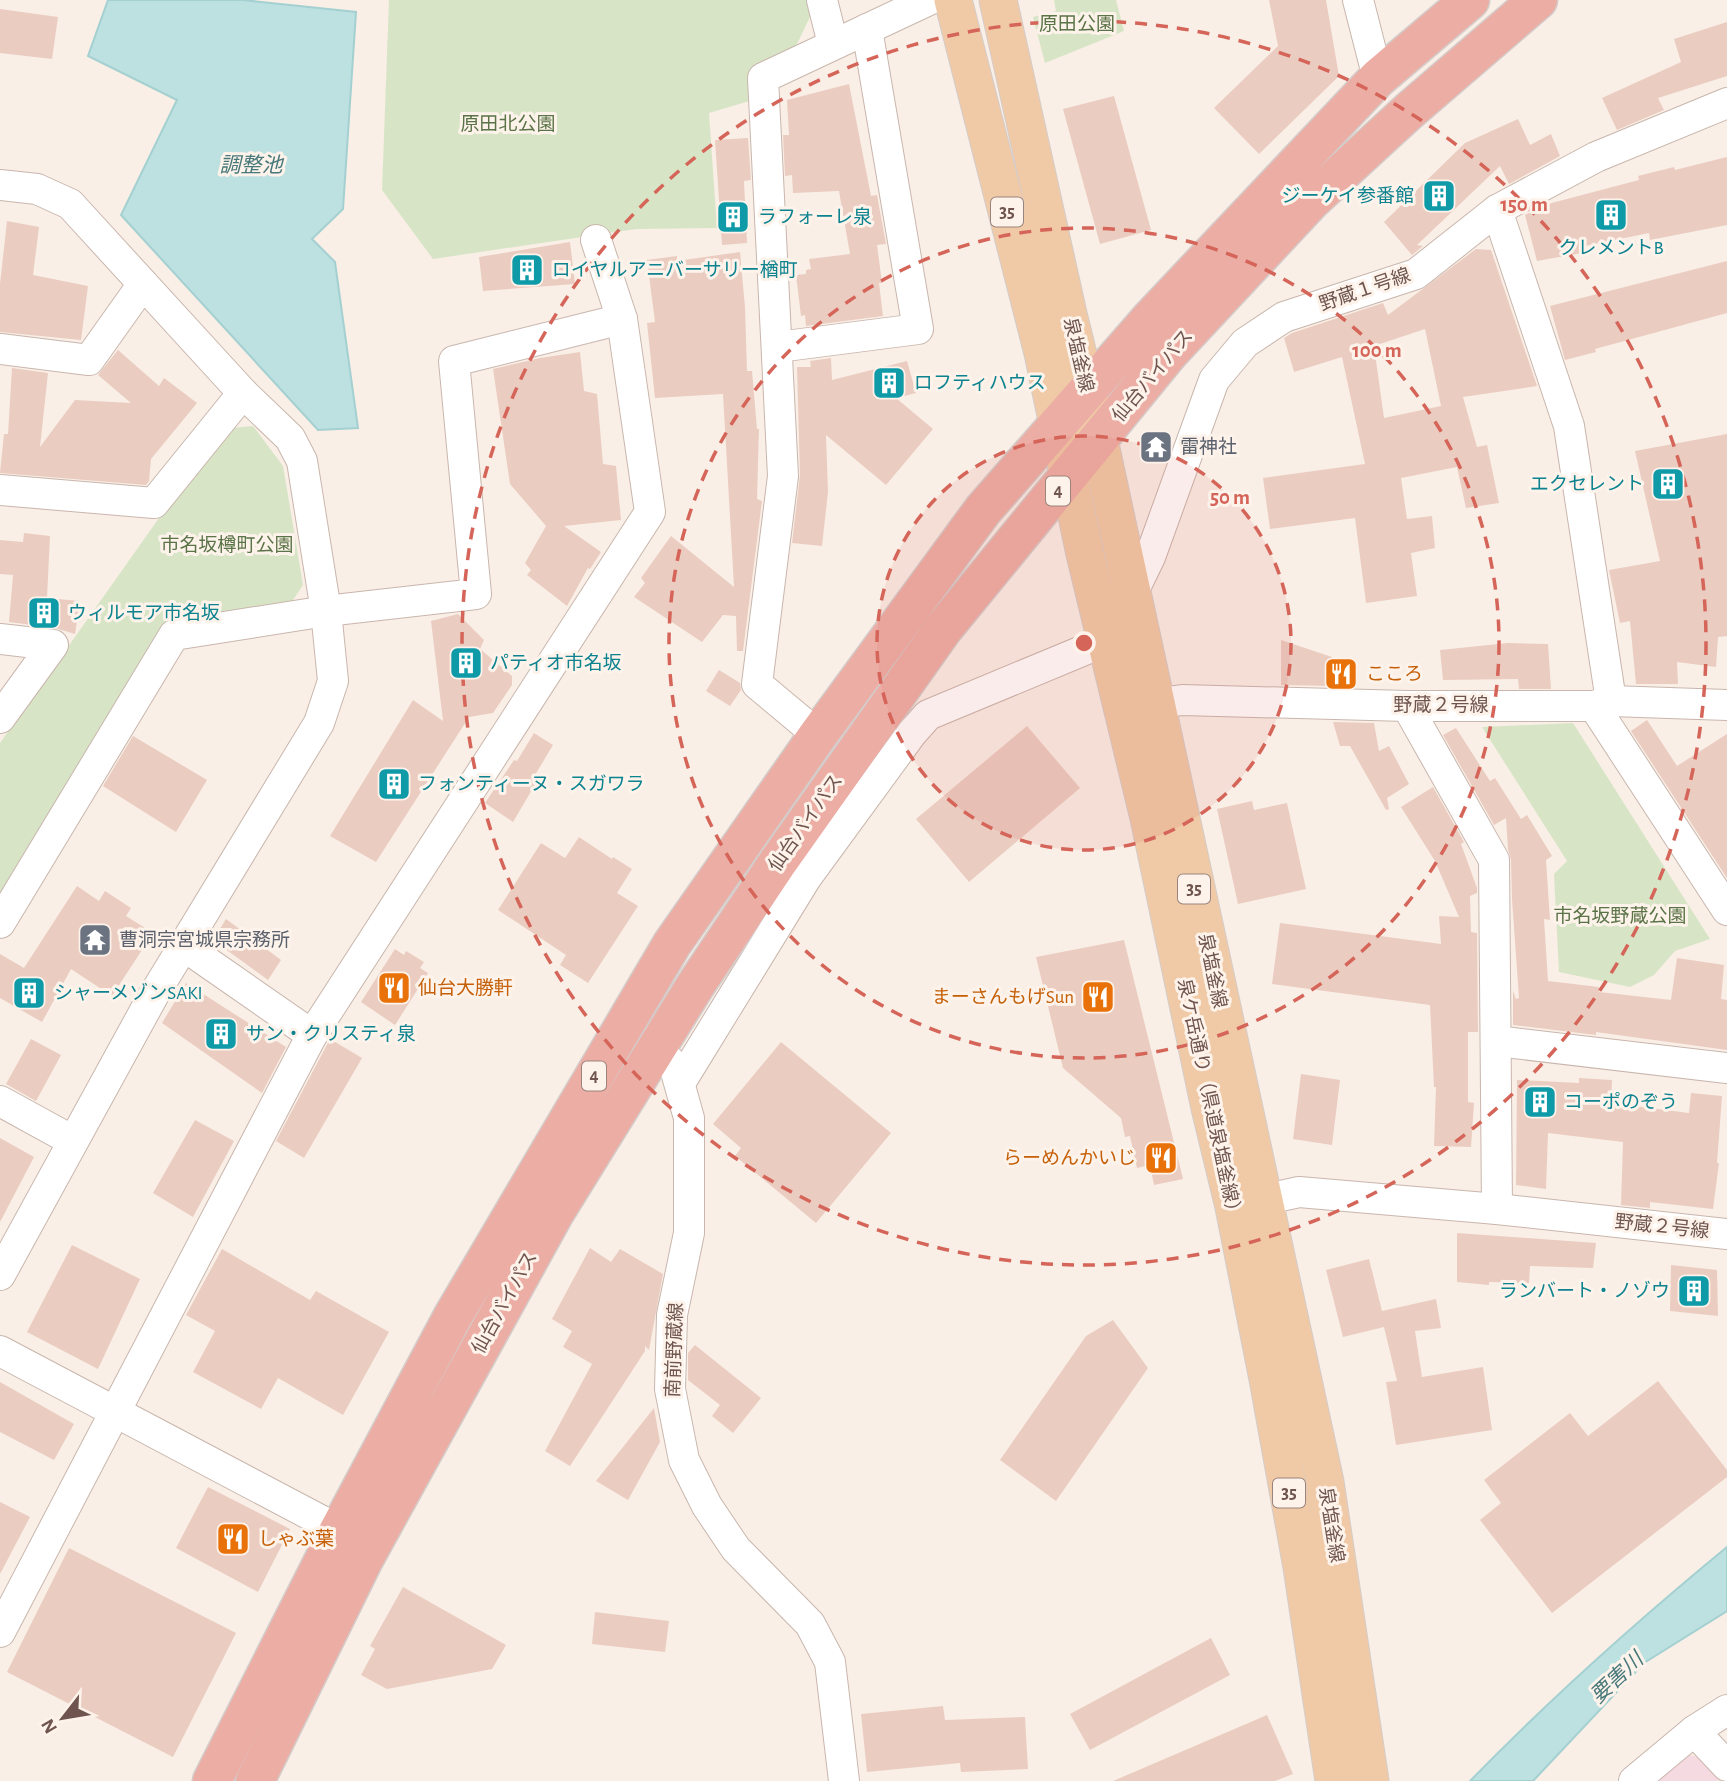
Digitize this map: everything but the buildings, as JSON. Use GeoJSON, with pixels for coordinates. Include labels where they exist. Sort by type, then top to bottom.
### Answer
{"type":"FeatureCollection","features":[{"type":"Feature","properties":{"kind":"highway","name":"仙台バイパス"},"geometry":{"type":"LineString","coordinates":[[212,1781],[339,1530],[453,1316],[672,944],[818,734],[983,510],[1151,318],[1378,78],[1470,0]]}},
{"type":"Feature","properties":{"kind":"highway","name":"仙台バイパス"},"geometry":{"type":"LineString","coordinates":[[256,1781],[371,1547],[554,1214],[654,1048],[778,862],[943,629],[1170,354],[1311,201],[1409,111],[1538,0]]}},
{"type":"Feature","properties":{"kind":"main road","name":"35"},"geometry":{"type":"LineString","coordinates":[[953,0],[1043,353],[1058,424]]}},
{"type":"Feature","properties":{"kind":"main road","name":"泉塩釜線"},"geometry":{"type":"LineString","coordinates":[[998,0],[1099,440],[1155,704],[1248,1203],[1325,1482],[1370,1781]]}},
{"type":"Feature","properties":{"kind":"main road","name":"泉ケ岳通り（県道泉塩釜線）"},"geometry":{"type":"LineString","coordinates":[[1058,424],[1085,554],[1149,818],[1210,1108],[1248,1203],[1268,1379],[1302,1567],[1334,1781]]}},
{"type":"Feature","properties":{"kind":"street"},"geometry":{"type":"LineString","coordinates":[[822,0],[833,44]]}},
{"type":"Feature","properties":{"kind":"street"},"geometry":{"type":"LineString","coordinates":[[818,734],[757,684],[783,475],[763,78],[929,0]]}},
{"type":"Feature","properties":{"kind":"street"},"geometry":{"type":"LineString","coordinates":[[1358,0],[1378,78]]}},
{"type":"Feature","properties":{"kind":"street"},"geometry":{"type":"LineString","coordinates":[[778,346],[918,329],[867,29]]}},
{"type":"Feature","properties":{"kind":"street","name":"野蔵１号線"},"geometry":{"type":"LineString","coordinates":[[1132,594],[1150,557],[1214,380],[1245,343],[1284,317],[1416,274],[1497,209],[1596,158],[1727,103]]}},
{"type":"Feature","properties":{"kind":"street"},"geometry":{"type":"LineString","coordinates":[[0,185],[37,189],[70,204],[243,393],[290,438],[302,461],[326,611],[333,681],[319,723],[153,996],[0,1275]]}},
{"type":"Feature","properties":{"kind":"street"},"geometry":{"type":"LineString","coordinates":[[1497,209],[1569,426],[1602,704],[1727,910]]}},
{"type":"Feature","properties":{"kind":"street"},"geometry":{"type":"LineString","coordinates":[[0,1632],[312,1035],[650,512],[622,319],[596,240]]}},
{"type":"Feature","properties":{"kind":"street"},"geometry":{"type":"LineString","coordinates":[[0,349],[89,360],[143,284]]}},
{"type":"Feature","properties":{"kind":"street"},"geometry":{"type":"LineString","coordinates":[[0,923],[174,635],[326,611],[476,594],[454,361],[622,319]]}},
{"type":"Feature","properties":{"kind":"street"},"geometry":{"type":"LineString","coordinates":[[0,490],[154,503],[243,393]]}},
{"type":"Feature","properties":{"kind":"street"},"geometry":{"type":"LineString","coordinates":[[0,639],[53,645],[0,718]]}},
{"type":"Feature","properties":{"kind":"street"},"geometry":{"type":"LineString","coordinates":[[680,1083],[806,878],[928,715],[1106,641]]}},
{"type":"Feature","properties":{"kind":"street","name":"野蔵２号線"},"geometry":{"type":"LineString","coordinates":[[1155,704],[1182,700],[1407,706],[1727,705]]}},
{"type":"Feature","properties":{"kind":"street"},"geometry":{"type":"LineString","coordinates":[[1407,706],[1494,860],[1497,1209]]}},
{"type":"Feature","properties":{"kind":"street"},"geometry":{"type":"LineString","coordinates":[[184,946],[312,1035]]}},
{"type":"Feature","properties":{"kind":"street"},"geometry":{"type":"LineString","coordinates":[[1496,1041],[1727,1068]]}},
{"type":"Feature","properties":{"kind":"street","name":"南前野蔵線"},"geometry":{"type":"LineString","coordinates":[[654,1048],[674,1065],[689,1118],[689,1233],[672,1315],[670,1389],[684,1460],[707,1506],[736,1549],[810,1624],[830,1662],[844,1781]]}},
{"type":"Feature","properties":{"kind":"street"},"geometry":{"type":"LineString","coordinates":[[0,1101],[73,1141]]}},
{"type":"Feature","properties":{"kind":"street","name":"野蔵２号線"},"geometry":{"type":"LineString","coordinates":[[1248,1203],[1299,1192],[1497,1209],[1727,1234]]}},
{"type":"Feature","properties":{"kind":"street"},"geometry":{"type":"LineString","coordinates":[[0,1351],[339,1530]]}},
{"type":"Feature","properties":{"kind":"street"},"geometry":{"type":"LineString","coordinates":[[1634,1781],[1694,1731],[1727,1710]]}},
{"type":"Feature","properties":{"kind":"street"},"geometry":{"type":"LineString","coordinates":[[1694,1731],[1727,1766]]}},
{"type":"Feature","properties":{"kind":"shaded area"},"geometry":{"type":"Polygon","coordinates":[[[1682,1753],[1698,1757],[1720,1781],[1654,1781],[1682,1753]]]}},
{"type":"Feature","properties":{"kind":"green space","name":"原田北公園"},"geometry":{"type":"Polygon","coordinates":[[[389,0],[806,0],[811,15],[795,48],[753,100],[709,113],[717,228],[636,229],[433,259],[382,190],[389,0]]]}},
{"type":"Feature","properties":{"kind":"green space","name":"原田公園"},"geometry":{"type":"Polygon","coordinates":[[[1054,0],[1116,0],[1124,31],[1045,63],[1033,17],[1056,11],[1054,0]]]}},
{"type":"Feature","properties":{"kind":"green space","name":"市名坂樽町公園"},"geometry":{"type":"Polygon","coordinates":[[[253,426],[283,466],[303,585],[291,603],[161,634],[0,894],[0,743],[159,518],[233,428],[253,426]]]}},
{"type":"Feature","properties":{"kind":"green space","name":"市名坂野蔵公園"},"geometry":{"type":"Polygon","coordinates":[[[1573,723],[1710,939],[1675,951],[1654,975],[1630,987],[1559,972],[1554,874],[1567,861],[1482,727],[1573,723]]]}},
{"type":"Feature","properties":{"kind":"water","name":"調整池"},"geometry":{"type":"Polygon","coordinates":[[[108,0],[243,0],[356,12],[343,209],[312,239],[335,262],[358,428],[318,430],[121,215],[177,100],[88,56],[108,0]]]}},
{"type":"Feature","properties":{"kind":"water","name":"要害川"},"geometry":{"type":"Polygon","coordinates":[[[1727,1547],[1727,1611],[1644,1663],[1533,1781],[1470,1781],[1595,1661],[1727,1547]]]}},
{"type":"Feature","properties":{"kind":"place","name":"ジーケイ参番館"},"geometry":{"type":"Point","coordinates":[1439,196]}},
{"type":"Feature","properties":{"kind":"place","name":"クレメントB"},"geometry":{"type":"Point","coordinates":[1611,215]}},
{"type":"Feature","properties":{"kind":"place","name":"ラフォーレ泉"},"geometry":{"type":"Point","coordinates":[733,217]}},
{"type":"Feature","properties":{"kind":"place","name":"ロイヤルアニバーサリー楢町"},"geometry":{"type":"Point","coordinates":[527,270]}},
{"type":"Feature","properties":{"kind":"place","name":"ロフティハウス"},"geometry":{"type":"Point","coordinates":[889,383]}},
{"type":"Feature","properties":{"kind":"place","name":"雷神社"},"geometry":{"type":"Point","coordinates":[1156,447]}},
{"type":"Feature","properties":{"kind":"place","name":"エクセレント"},"geometry":{"type":"Point","coordinates":[1668,484]}},
{"type":"Feature","properties":{"kind":"place","name":"ウィルモア市名坂"},"geometry":{"type":"Point","coordinates":[44,613]}},
{"type":"Feature","properties":{"kind":"place","name":"パティオ市名坂"},"geometry":{"type":"Point","coordinates":[466,663]}},
{"type":"Feature","properties":{"kind":"place","name":"こころ"},"geometry":{"type":"Point","coordinates":[1341,674]}},
{"type":"Feature","properties":{"kind":"place","name":"フォンティーヌ・スガワラ"},"geometry":{"type":"Point","coordinates":[394,784]}},
{"type":"Feature","properties":{"kind":"place","name":"曹洞宗宮城県宗務所"},"geometry":{"type":"Point","coordinates":[95,940]}},
{"type":"Feature","properties":{"kind":"place","name":"仙台大勝軒"},"geometry":{"type":"Point","coordinates":[394,988]}},
{"type":"Feature","properties":{"kind":"place","name":"シャーメゾンSAKI"},"geometry":{"type":"Point","coordinates":[29,993]}},
{"type":"Feature","properties":{"kind":"place","name":"まーさんもげSun"},"geometry":{"type":"Point","coordinates":[1098,997]}},
{"type":"Feature","properties":{"kind":"place","name":"サン・クリスティ泉"},"geometry":{"type":"Point","coordinates":[221,1034]}},
{"type":"Feature","properties":{"kind":"place","name":"コーポのぞう"},"geometry":{"type":"Point","coordinates":[1540,1102]}},
{"type":"Feature","properties":{"kind":"place","name":"らーめんかいじ"},"geometry":{"type":"Point","coordinates":[1161,1158]}},
{"type":"Feature","properties":{"kind":"place","name":"ランバート・ノゾウ"},"geometry":{"type":"Point","coordinates":[1694,1291]}},
{"type":"Feature","properties":{"kind":"place","name":"しゃぶ葉"},"geometry":{"type":"Point","coordinates":[233,1539]}}]}
